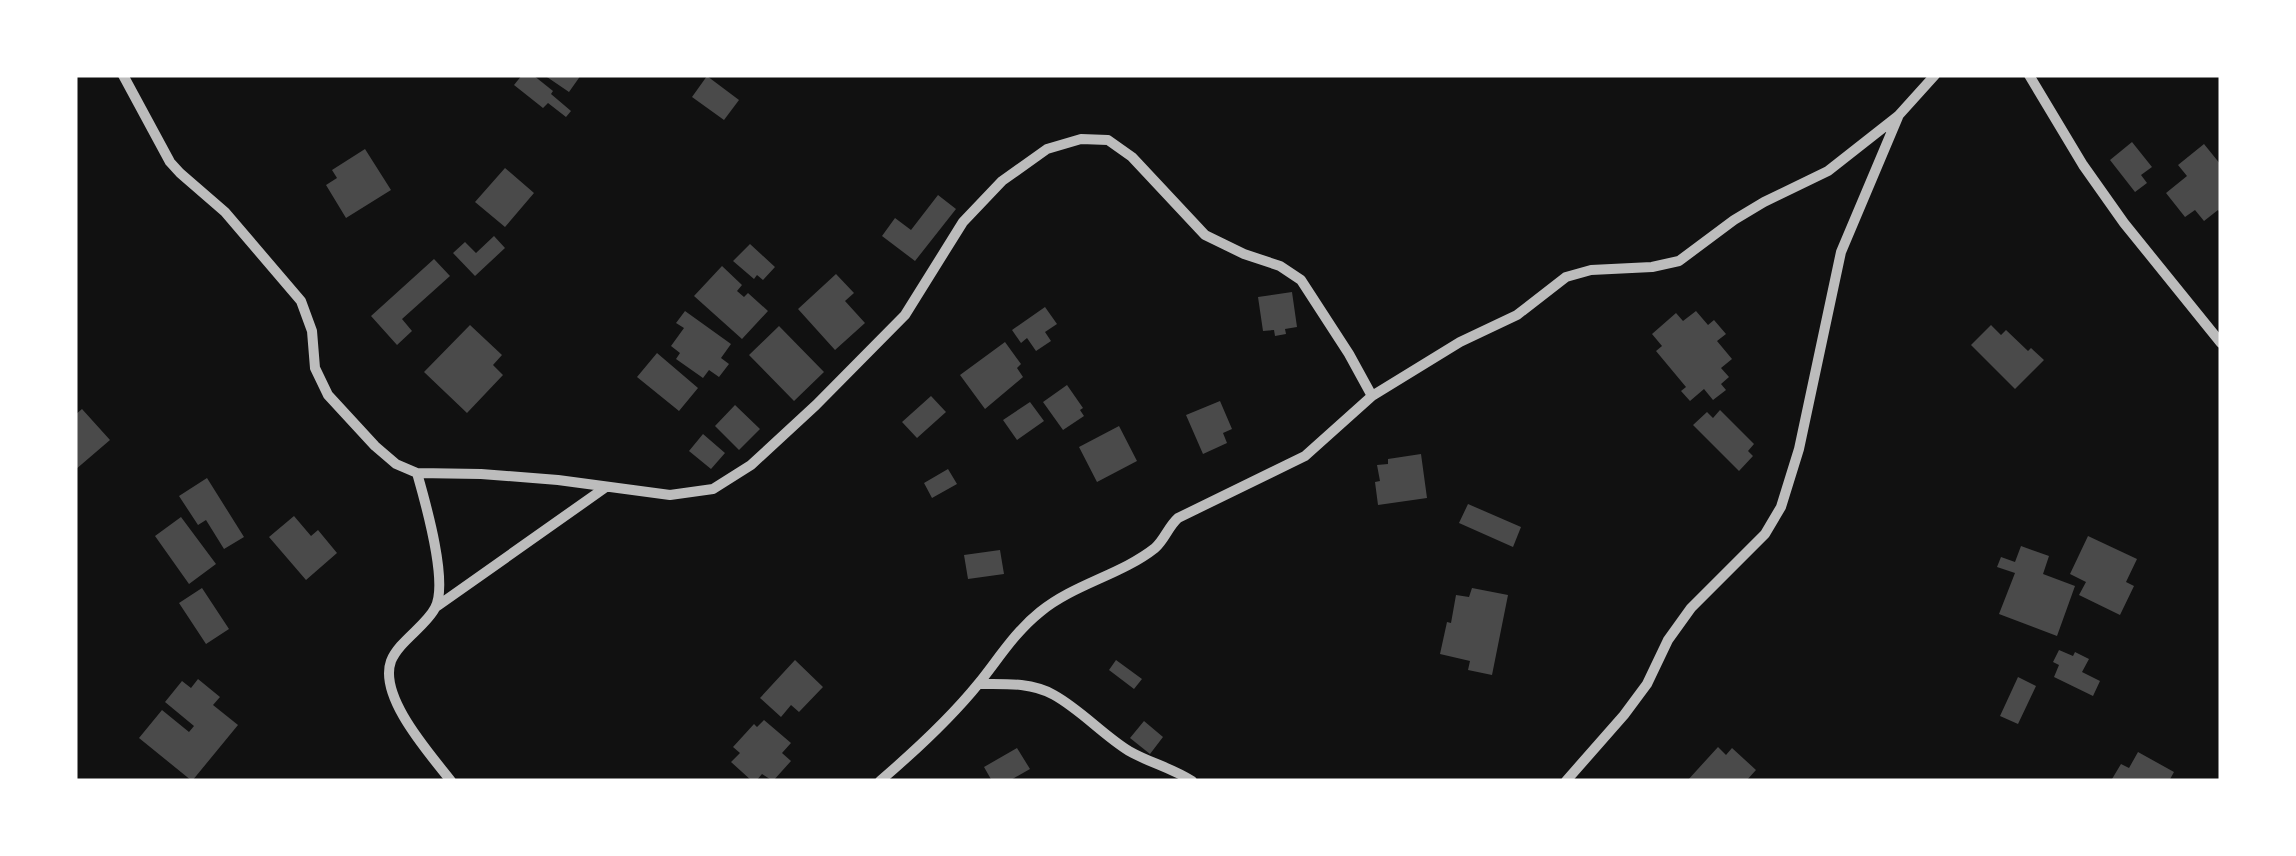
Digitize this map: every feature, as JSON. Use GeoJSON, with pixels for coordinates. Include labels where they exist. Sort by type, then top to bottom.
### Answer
{"type":"FeatureCollection","features":[{"type":"Feature","properties":{"kind":"street"},"geometry":{"type":"LineString","coordinates":[[123,75],[170,162],[225,212],[301,301],[312,330],[316,368],[328,394],[385,455],[417,472],[481,474],[670,495],[713,489],[751,465],[905,315],[962,222],[1002,181],[1047,149],[1081,139],[1108,140],[1132,157],[1205,234],[1244,254],[1280,266],[1301,280],[1372,396]]}},
{"type":"Feature","properties":{"kind":"street"},"geometry":{"type":"LineString","coordinates":[[880,781],[916,750],[978,684],[1010,640],[1042,610],[1153,549],[1178,518],[1304,456],[1372,396],[1460,342],[1517,316],[1566,277],[1591,270],[1652,267],[1679,260],[1764,202],[1828,171],[1898,116],[1935,75]]}},
{"type":"Feature","properties":{"kind":"street"},"geometry":{"type":"LineString","coordinates":[[2028,75],[2124,223],[2221,343]]}},
{"type":"Feature","properties":{"kind":"street"},"geometry":{"type":"LineString","coordinates":[[1566,781],[1647,684],[1668,640],[1691,608],[1765,534],[1781,506],[1799,449],[1841,252],[1898,116]]}},
{"type":"Feature","properties":{"kind":"street"},"geometry":{"type":"LineString","coordinates":[[417,472],[439,570],[436,607]]}},
{"type":"Feature","properties":{"kind":"street"},"geometry":{"type":"LineString","coordinates":[[451,781],[396,703],[389,681],[390,662],[436,607],[607,486]]}},
{"type":"Feature","properties":{"kind":"street"},"geometry":{"type":"LineString","coordinates":[[978,684],[1022,684],[1053,694],[1124,748],[1192,781]]}},
{"type":"Feature","properties":{"kind":"building"},"geometry":{"type":"Polygon","coordinates":[[[522,75],[533,75],[553,91],[551,94],[571,111],[566,117],[548,103],[543,108],[514,85],[522,75]]]}},
{"type":"Feature","properties":{"kind":"building"},"geometry":{"type":"Polygon","coordinates":[[[544,75],[581,75],[569,92],[544,75]]]}},
{"type":"Feature","properties":{"kind":"building"},"geometry":{"type":"Polygon","coordinates":[[[707,76],[739,100],[724,120],[692,97],[707,76]]]}},
{"type":"Feature","properties":{"kind":"building"},"geometry":{"type":"Polygon","coordinates":[[[2132,142],[2152,167],[2141,175],[2147,183],[2135,192],[2110,160],[2132,142]]]}},
{"type":"Feature","properties":{"kind":"building"},"geometry":{"type":"Polygon","coordinates":[[[2204,144],[2221,165],[2221,214],[2218,210],[2204,221],[2195,210],[2185,217],[2166,193],[2187,176],[2178,165],[2204,144]]]}},
{"type":"Feature","properties":{"kind":"building"},"geometry":{"type":"Polygon","coordinates":[[[365,149],[391,190],[346,218],[326,185],[337,178],[332,170],[365,149]]]}},
{"type":"Feature","properties":{"kind":"building"},"geometry":{"type":"Polygon","coordinates":[[[505,168],[534,193],[505,227],[475,202],[505,168]]]}},
{"type":"Feature","properties":{"kind":"building"},"geometry":{"type":"Polygon","coordinates":[[[938,195],[956,209],[915,261],[882,236],[895,218],[911,230],[938,195]]]}},
{"type":"Feature","properties":{"kind":"building"},"geometry":{"type":"Polygon","coordinates":[[[494,236],[505,248],[475,276],[453,253],[465,242],[476,253],[494,236]]]}},
{"type":"Feature","properties":{"kind":"building"},"geometry":{"type":"Polygon","coordinates":[[[750,244],[775,267],[763,280],[757,275],[754,279],[733,261],[750,244]]]}},
{"type":"Feature","properties":{"kind":"building"},"geometry":{"type":"Polygon","coordinates":[[[434,259],[450,276],[402,319],[412,331],[397,345],[371,316],[434,259]]]}},
{"type":"Feature","properties":{"kind":"building"},"geometry":{"type":"Polygon","coordinates":[[[722,266],[742,285],[737,291],[744,297],[748,293],[768,311],[742,339],[694,296],[722,266]]]}},
{"type":"Feature","properties":{"kind":"building"},"geometry":{"type":"Polygon","coordinates":[[[836,274],[854,293],[845,301],[865,323],[835,350],[798,309],[836,274]]]}},
{"type":"Feature","properties":{"kind":"building"},"geometry":{"type":"Polygon","coordinates":[[[1292,292],[1297,327],[1275,336],[1274,330],[1263,331],[1258,297],[1292,292]]]}},
{"type":"Feature","properties":{"kind":"building"},"geometry":{"type":"Polygon","coordinates":[[[1045,307],[1057,324],[1045,332],[1051,341],[1036,351],[1027,338],[1021,343],[1012,330],[1045,307]]]}},
{"type":"Feature","properties":{"kind":"building"},"geometry":{"type":"Polygon","coordinates":[[[685,311],[731,344],[721,358],[729,364],[719,377],[709,370],[703,378],[676,359],[680,353],[671,346],[684,328],[676,323],[685,311]]]}},
{"type":"Feature","properties":{"kind":"building"},"geometry":{"type":"Polygon","coordinates":[[[1696,311],[1708,325],[1714,320],[1726,334],[1717,341],[1732,359],[1721,368],[1729,377],[1721,384],[1726,390],[1713,400],[1704,389],[1690,401],[1681,391],[1686,387],[1656,351],[1662,346],[1652,334],[1676,313],[1683,321],[1696,311]]]}},
{"type":"Feature","properties":{"kind":"building"},"geometry":{"type":"Polygon","coordinates":[[[470,325],[502,355],[493,365],[503,375],[467,413],[424,372],[470,325]]]}},
{"type":"Feature","properties":{"kind":"building"},"geometry":{"type":"Polygon","coordinates":[[[1991,325],[2001,335],[2006,330],[2044,360],[2015,389],[1971,345],[1991,325]]]}},
{"type":"Feature","properties":{"kind":"building"},"geometry":{"type":"Polygon","coordinates":[[[779,326],[824,372],[794,401],[749,355],[779,326]]]}},
{"type":"Feature","properties":{"kind":"building"},"geometry":{"type":"Polygon","coordinates":[[[1005,342],[1021,364],[1017,368],[1023,377],[985,409],[960,375],[1005,342]]]}},
{"type":"Feature","properties":{"kind":"building"},"geometry":{"type":"Polygon","coordinates":[[[657,353],[698,388],[679,411],[637,377],[657,353]]]}},
{"type":"Feature","properties":{"kind":"building"},"geometry":{"type":"Polygon","coordinates":[[[1067,385],[1084,416],[1063,430],[1043,402],[1067,385]]]}},
{"type":"Feature","properties":{"kind":"building"},"geometry":{"type":"Polygon","coordinates":[[[931,396],[946,412],[917,438],[902,422],[931,396]]]}},
{"type":"Feature","properties":{"kind":"building"},"geometry":{"type":"Polygon","coordinates":[[[1220,401],[1232,429],[1223,433],[1227,443],[1203,454],[1186,415],[1220,401]]]}},
{"type":"Feature","properties":{"kind":"building"},"geometry":{"type":"Polygon","coordinates":[[[1030,402],[1044,421],[1017,440],[1003,420],[1030,402]]]}},
{"type":"Feature","properties":{"kind":"building"},"geometry":{"type":"Polygon","coordinates":[[[735,405],[760,429],[739,450],[715,426],[735,405]]]}},
{"type":"Feature","properties":{"kind":"building"},"geometry":{"type":"Polygon","coordinates":[[[82,409],[110,440],[75,470],[75,415],[82,409]]]}},
{"type":"Feature","properties":{"kind":"building"},"geometry":{"type":"Polygon","coordinates":[[[1720,410],[1754,444],[1748,451],[1753,456],[1739,471],[1693,425],[1707,412],[1713,418],[1720,410]]]}},
{"type":"Feature","properties":{"kind":"building"},"geometry":{"type":"Polygon","coordinates":[[[1119,426],[1137,461],[1097,482],[1079,447],[1119,426]]]}},
{"type":"Feature","properties":{"kind":"building"},"geometry":{"type":"Polygon","coordinates":[[[703,434],[725,453],[711,469],[689,451],[703,434]]]}},
{"type":"Feature","properties":{"kind":"building"},"geometry":{"type":"Polygon","coordinates":[[[1421,454],[1427,498],[1378,505],[1377,465],[1388,464],[1388,459],[1421,454]]]}},
{"type":"Feature","properties":{"kind":"building"},"geometry":{"type":"Polygon","coordinates":[[[948,469],[957,484],[932,498],[924,483],[948,469]]]}},
{"type":"Feature","properties":{"kind":"building"},"geometry":{"type":"Polygon","coordinates":[[[207,478],[244,537],[224,549],[206,520],[198,525],[179,496],[207,478]]]}},
{"type":"Feature","properties":{"kind":"building"},"geometry":{"type":"Polygon","coordinates":[[[1468,504],[1521,527],[1513,547],[1459,523],[1468,504]]]}},
{"type":"Feature","properties":{"kind":"building"},"geometry":{"type":"Polygon","coordinates":[[[294,516],[311,536],[318,530],[337,553],[306,580],[269,537],[294,516]]]}},
{"type":"Feature","properties":{"kind":"building"},"geometry":{"type":"Polygon","coordinates":[[[181,517],[216,564],[189,584],[155,536],[181,517]]]}},
{"type":"Feature","properties":{"kind":"building"},"geometry":{"type":"Polygon","coordinates":[[[2088,536],[2137,559],[2126,582],[2134,586],[2120,615],[2079,595],[2086,582],[2070,574],[2088,536]]]}},
{"type":"Feature","properties":{"kind":"building"},"geometry":{"type":"Polygon","coordinates":[[[2021,546],[2049,556],[2043,574],[2075,586],[2057,636],[1999,614],[2015,573],[1997,567],[2001,557],[2015,562],[2021,546]]]}},
{"type":"Feature","properties":{"kind":"building"},"geometry":{"type":"Polygon","coordinates":[[[1000,550],[1004,574],[968,579],[964,555],[1000,550]]]}},
{"type":"Feature","properties":{"kind":"building"},"geometry":{"type":"Polygon","coordinates":[[[202,588],[229,629],[206,644],[179,603],[202,588]]]}},
{"type":"Feature","properties":{"kind":"building"},"geometry":{"type":"Polygon","coordinates":[[[1472,588],[1508,595],[1492,675],[1468,670],[1470,661],[1440,654],[1456,595],[1469,597],[1472,588]]]}},
{"type":"Feature","properties":{"kind":"building"},"geometry":{"type":"Polygon","coordinates":[[[2059,650],[2089,659],[2082,672],[2100,681],[2093,696],[2054,677],[2059,665],[2053,662],[2059,650]]]}},
{"type":"Feature","properties":{"kind":"building"},"geometry":{"type":"Polygon","coordinates":[[[795,660],[823,687],[799,712],[791,705],[781,717],[760,698],[795,660]]]}},
{"type":"Feature","properties":{"kind":"building"},"geometry":{"type":"Polygon","coordinates":[[[1116,660],[1142,679],[1134,689],[1109,670],[1116,660]]]}},
{"type":"Feature","properties":{"kind":"building"},"geometry":{"type":"Polygon","coordinates":[[[2018,677],[2036,686],[2018,724],[2000,716],[2018,677]]]}},
{"type":"Feature","properties":{"kind":"building"},"geometry":{"type":"Polygon","coordinates":[[[198,679],[220,697],[213,705],[238,725],[192,781],[139,738],[162,710],[189,732],[194,726],[165,702],[182,681],[191,688],[198,679]]]}},
{"type":"Feature","properties":{"kind":"building"},"geometry":{"type":"Polygon","coordinates":[[[764,720],[791,743],[782,753],[791,761],[773,781],[762,774],[752,781],[731,762],[740,753],[733,747],[754,724],[757,727],[764,720]]]}},
{"type":"Feature","properties":{"kind":"building"},"geometry":{"type":"Polygon","coordinates":[[[1144,721],[1163,737],[1150,754],[1130,738],[1144,721]]]}},
{"type":"Feature","properties":{"kind":"building"},"geometry":{"type":"Polygon","coordinates":[[[1718,747],[1726,755],[1732,748],[1756,770],[1746,781],[1687,781],[1718,747]]]}},
{"type":"Feature","properties":{"kind":"building"},"geometry":{"type":"Polygon","coordinates":[[[1017,748],[1030,769],[1009,781],[992,781],[984,767],[1017,748]]]}},
{"type":"Feature","properties":{"kind":"building"},"geometry":{"type":"Polygon","coordinates":[[[2138,752],[2174,772],[2169,781],[2112,779],[2121,764],[2129,768],[2138,752]]]}}]}
